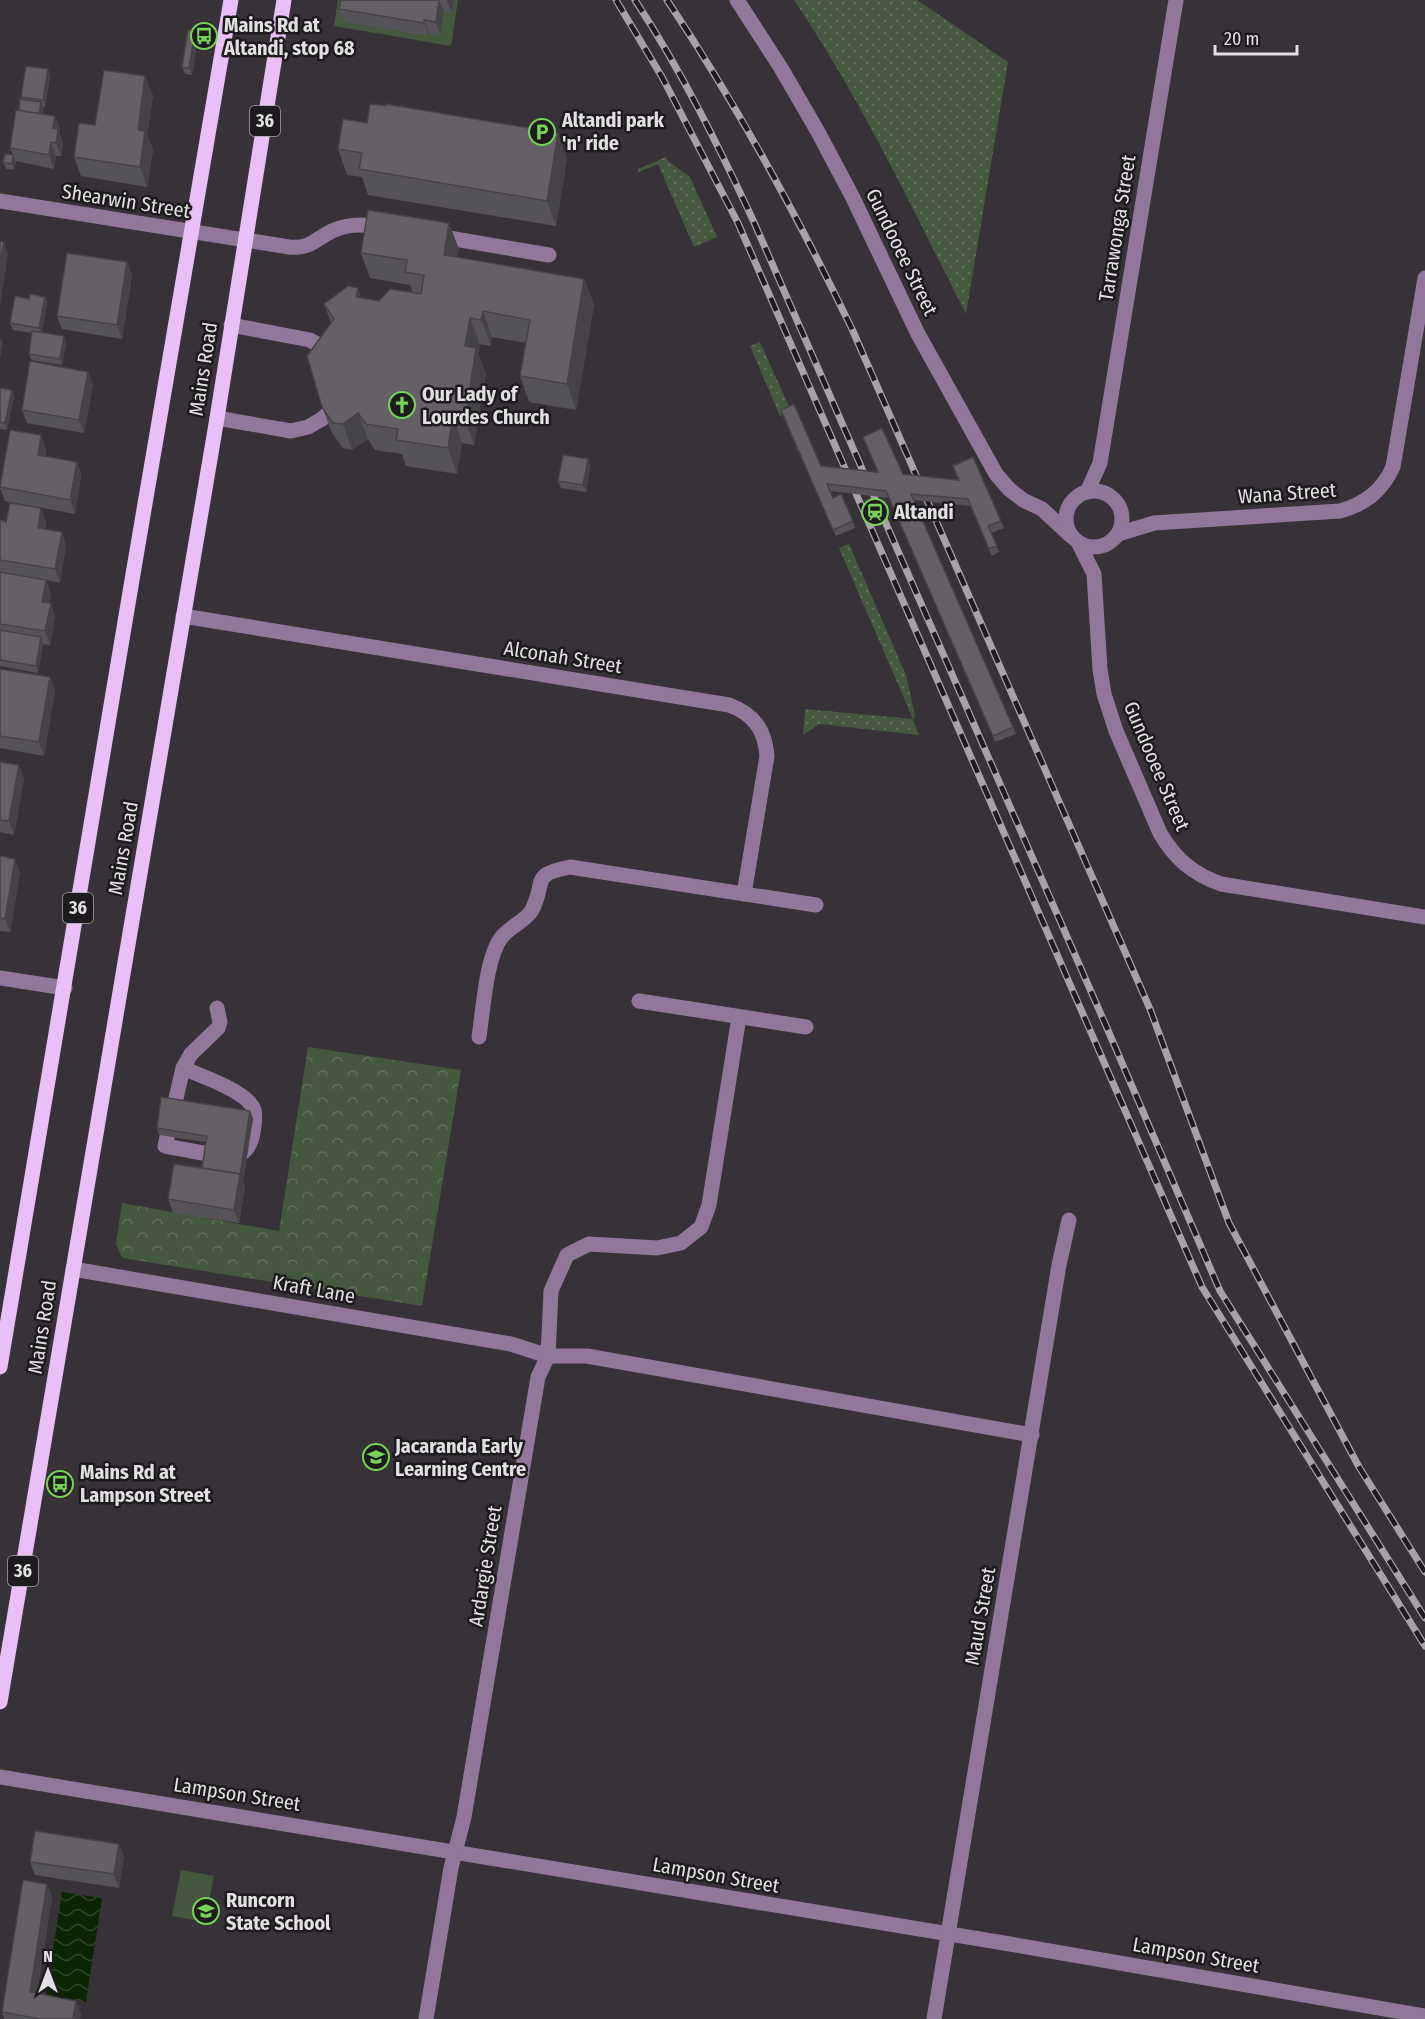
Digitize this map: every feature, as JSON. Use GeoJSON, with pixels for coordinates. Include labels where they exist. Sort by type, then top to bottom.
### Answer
{"type":"FeatureCollection","features":[{"type":"Feature","properties":{"kind":"main road","name":"Mains Road"},"geometry":{"type":"LineString","coordinates":[[0,1367],[229,0]]}},
{"type":"Feature","properties":{"kind":"main road","name":"Mains Road"},"geometry":{"type":"LineString","coordinates":[[0,1702],[217,418],[284,0]]}},
{"type":"Feature","properties":{"kind":"street","name":"Gundooee Street"},"geometry":{"type":"LineString","coordinates":[[737,0],[781,68],[818,132],[852,196],[918,334],[996,474],[1009,489],[1023,500],[1042,509],[1075,540],[1094,574],[1100,669],[1109,712],[1160,833],[1169,848],[1180,862],[1196,874],[1221,884],[1425,917]]}},
{"type":"Feature","properties":{"kind":"street","name":"Tarrawonga Street"},"geometry":{"type":"LineString","coordinates":[[1087,492],[1100,463],[1176,0]]}},
{"type":"Feature","properties":{"kind":"street","name":"Shearwin Street"},"geometry":{"type":"LineString","coordinates":[[0,201],[289,248],[304,248],[332,231],[352,225],[366,224],[401,230]]}},
{"type":"Feature","properties":{"kind":"street"},"geometry":{"type":"LineString","coordinates":[[424,234],[549,255]]}},
{"type":"Feature","properties":{"kind":"street","name":"Wana Street"},"geometry":{"type":"LineString","coordinates":[[1114,538],[1154,523],[1340,511],[1355,507],[1368,499],[1388,478],[1393,467],[1425,278]]}},
{"type":"Feature","properties":{"kind":"street"},"geometry":{"type":"LineString","coordinates":[[231,325],[310,339],[322,347],[338,365]]}},
{"type":"Feature","properties":{"kind":"street"},"geometry":{"type":"LineString","coordinates":[[217,418],[291,431],[308,427],[322,419],[338,405],[342,384]]}},
{"type":"Feature","properties":{"kind":"street","name":"Tarrawonga Street"},"geometry":{"type":"LineString","coordinates":[[1100,463],[1108,495]]}},
{"type":"Feature","properties":{"kind":"street"},"geometry":{"type":"LineString","coordinates":[[1094,574],[1122,524],[1121,513],[1116,503],[1108,495],[1098,492],[1087,492],[1077,497],[1069,505],[1066,527],[1075,540],[1090,547],[1101,547],[1114,538]]}},
{"type":"Feature","properties":{"kind":"street"},"geometry":{"type":"LineString","coordinates":[[1042,509],[1069,505]]}},
{"type":"Feature","properties":{"kind":"street","name":"Wana Street"},"geometry":{"type":"LineString","coordinates":[[1121,513],[1154,523]]}},
{"type":"Feature","properties":{"kind":"street","name":"Alconah Street"},"geometry":{"type":"LineString","coordinates":[[183,616],[729,705],[740,709],[756,722],[762,732],[767,756],[744,894]]}},
{"type":"Feature","properties":{"kind":"street"},"geometry":{"type":"LineString","coordinates":[[479,1037],[492,952],[502,937],[531,912],[540,880],[550,871],[570,867],[816,905]]}},
{"type":"Feature","properties":{"kind":"street"},"geometry":{"type":"LineString","coordinates":[[0,978],[65,988]]}},
{"type":"Feature","properties":{"kind":"street"},"geometry":{"type":"LineString","coordinates":[[639,1001],[806,1027]]}},
{"type":"Feature","properties":{"kind":"street"},"geometry":{"type":"LineString","coordinates":[[183,1068],[243,1096],[250,1102],[254,1110],[254,1120],[248,1150],[231,1158],[165,1146],[183,1068],[191,1054],[218,1028],[217,1008]]}},
{"type":"Feature","properties":{"kind":"street","name":"Ardargie Street"},"geometry":{"type":"LineString","coordinates":[[426,2019],[455,1852],[464,1817],[538,1377],[548,1356],[551,1291],[567,1255],[589,1244],[657,1248],[681,1243],[701,1227],[709,1205],[739,1017]]}},
{"type":"Feature","properties":{"kind":"street","name":"Maud Street"},"geometry":{"type":"LineString","coordinates":[[934,2019],[1059,1265],[1069,1220]]}},
{"type":"Feature","properties":{"kind":"street","name":"Kraft Lane"},"geometry":{"type":"LineString","coordinates":[[73,1269],[511,1344],[548,1356]]}},
{"type":"Feature","properties":{"kind":"street"},"geometry":{"type":"LineString","coordinates":[[548,1356],[586,1356],[1032,1435]]}},
{"type":"Feature","properties":{"kind":"street","name":"Lampson Street"},"geometry":{"type":"LineString","coordinates":[[0,1777],[1425,2016]]}},
{"type":"Feature","properties":{"kind":"green space"},"geometry":{"type":"Polygon","coordinates":[[[338,0],[458,0],[451,46],[334,26],[338,0]]]}},
{"type":"Feature","properties":{"kind":"green space"},"geometry":{"type":"Polygon","coordinates":[[[794,0],[917,0],[1008,62],[966,314],[864,115],[794,0]]]}},
{"type":"Feature","properties":{"kind":"green space"},"geometry":{"type":"Polygon","coordinates":[[[666,157],[690,177],[717,237],[694,247],[658,164],[639,172],[638,169],[666,157]]]}},
{"type":"Feature","properties":{"kind":"green space"},"geometry":{"type":"Polygon","coordinates":[[[760,342],[791,411],[780,416],[750,346],[760,342]]]}},
{"type":"Feature","properties":{"kind":"green space"},"geometry":{"type":"Polygon","coordinates":[[[849,544],[906,675],[915,715],[913,720],[919,735],[819,724],[803,735],[805,709],[913,719],[839,548],[849,544]]]}},
{"type":"Feature","properties":{"kind":"green space"},"geometry":{"type":"Polygon","coordinates":[[[308,1047],[461,1070],[422,1306],[122,1258],[116,1244],[122,1203],[279,1231],[308,1047]]]}},
{"type":"Feature","properties":{"kind":"green space"},"geometry":{"type":"Polygon","coordinates":[[[181,1870],[214,1876],[205,1922],[172,1916],[181,1870]]]}},
{"type":"Feature","properties":{"kind":"water"},"geometry":{"type":"Polygon","coordinates":[[[62,1892],[102,1898],[86,2002],[46,1995],[62,1892]]]}},
{"type":"Feature","properties":{"kind":"building"},"geometry":{"type":"Polygon","coordinates":[[[341,0],[439,0],[436,22],[424,20],[424,23],[339,9],[341,0]]]}},
{"type":"Feature","properties":{"kind":"building"},"geometry":{"type":"Polygon","coordinates":[[[188,30],[195,31],[189,68],[182,67],[188,30]]]}},
{"type":"Feature","properties":{"kind":"building"},"geometry":{"type":"Polygon","coordinates":[[[26,66],[48,69],[43,100],[21,97],[26,66]]]}},
{"type":"Feature","properties":{"kind":"building"},"geometry":{"type":"Polygon","coordinates":[[[104,70],[145,76],[138,130],[145,131],[140,167],[74,157],[79,123],[95,125],[104,70]]]}},
{"type":"Feature","properties":{"kind":"building"},"geometry":{"type":"Polygon","coordinates":[[[20,99],[41,102],[39,114],[19,110],[20,99]]]}},
{"type":"Feature","properties":{"kind":"building"},"geometry":{"type":"Polygon","coordinates":[[[370,104],[386,106],[386,104],[558,133],[547,201],[359,169],[362,153],[338,149],[343,119],[367,123],[370,104]]]}},
{"type":"Feature","properties":{"kind":"building"},"geometry":{"type":"Polygon","coordinates":[[[16,110],[55,116],[53,128],[58,129],[56,143],[51,142],[49,155],[10,148],[16,110]]]}},
{"type":"Feature","properties":{"kind":"building"},"geometry":{"type":"Polygon","coordinates":[[[5,154],[13,155],[12,164],[3,162],[5,154]]]}},
{"type":"Feature","properties":{"kind":"building"},"geometry":{"type":"Polygon","coordinates":[[[368,210],[449,223],[444,255],[584,279],[567,384],[520,376],[530,320],[483,311],[481,320],[470,318],[465,346],[476,348],[465,419],[453,417],[448,448],[396,440],[398,429],[366,424],[358,413],[343,424],[333,423],[322,407],[307,356],[334,319],[324,304],[348,286],[358,288],[356,297],[379,301],[390,289],[421,294],[424,275],[405,272],[407,260],[361,253],[368,210]]]}},
{"type":"Feature","properties":{"kind":"building"},"geometry":{"type":"Polygon","coordinates":[[[0,241],[4,242],[0,263],[0,241]]]}},
{"type":"Feature","properties":{"kind":"building"},"geometry":{"type":"Polygon","coordinates":[[[67,253],[127,262],[117,325],[57,316],[67,253]]]}},
{"type":"Feature","properties":{"kind":"building"},"geometry":{"type":"Polygon","coordinates":[[[30,294],[45,297],[39,328],[10,323],[15,296],[29,299],[30,294]]]}},
{"type":"Feature","properties":{"kind":"building"},"geometry":{"type":"Polygon","coordinates":[[[32,331],[64,336],[60,359],[29,354],[32,331]]]}},
{"type":"Feature","properties":{"kind":"building"},"geometry":{"type":"Polygon","coordinates":[[[30,361],[88,372],[79,420],[22,410],[30,361]]]}},
{"type":"Feature","properties":{"kind":"building"},"geometry":{"type":"Polygon","coordinates":[[[0,388],[12,390],[5,423],[0,422],[0,388]]]}},
{"type":"Feature","properties":{"kind":"building"},"geometry":{"type":"Polygon","coordinates":[[[794,404],[821,466],[878,472],[863,437],[882,428],[903,474],[959,480],[953,466],[973,457],[1001,521],[988,526],[997,546],[989,549],[968,499],[911,494],[1013,727],[993,736],[886,491],[827,484],[833,498],[841,494],[853,521],[833,530],[781,410],[794,404]]]}},
{"type":"Feature","properties":{"kind":"building"},"geometry":{"type":"Polygon","coordinates":[[[10,430],[41,435],[38,455],[77,462],[70,500],[0,487],[10,430]]]}},
{"type":"Feature","properties":{"kind":"building"},"geometry":{"type":"Polygon","coordinates":[[[563,455],[588,459],[583,485],[558,481],[563,455]]]}},
{"type":"Feature","properties":{"kind":"building"},"geometry":{"type":"Polygon","coordinates":[[[10,503],[41,508],[38,528],[62,532],[55,569],[0,560],[0,520],[6,522],[10,503]]]}},
{"type":"Feature","properties":{"kind":"building"},"geometry":{"type":"Polygon","coordinates":[[[0,572],[46,580],[42,602],[51,603],[45,631],[0,624],[0,572]]]}},
{"type":"Feature","properties":{"kind":"building"},"geometry":{"type":"Polygon","coordinates":[[[0,630],[41,637],[36,666],[0,660],[0,630]]]}},
{"type":"Feature","properties":{"kind":"building"},"geometry":{"type":"Polygon","coordinates":[[[0,669],[50,677],[39,742],[0,736],[0,669]]]}},
{"type":"Feature","properties":{"kind":"building"},"geometry":{"type":"Polygon","coordinates":[[[0,762],[19,765],[9,821],[0,820],[0,762]]]}},
{"type":"Feature","properties":{"kind":"building"},"geometry":{"type":"Polygon","coordinates":[[[0,856],[15,859],[5,919],[0,918],[0,856]]]}},
{"type":"Feature","properties":{"kind":"building"},"geometry":{"type":"Polygon","coordinates":[[[161,1097],[250,1111],[240,1175],[202,1168],[207,1136],[157,1128],[161,1097]]]}},
{"type":"Feature","properties":{"kind":"building"},"geometry":{"type":"Polygon","coordinates":[[[174,1164],[240,1174],[234,1210],[168,1199],[174,1164]]]}},
{"type":"Feature","properties":{"kind":"building"},"geometry":{"type":"Polygon","coordinates":[[[35,1831],[119,1844],[114,1874],[30,1862],[35,1831]]]}},
{"type":"Feature","properties":{"kind":"building"},"geometry":{"type":"Polygon","coordinates":[[[23,1880],[47,1884],[30,1992],[76,2001],[73,2019],[40,2019],[2,2012],[23,1880]]]}},
{"type":"Feature","properties":{"kind":"railway"},"geometry":{"type":"LineString","coordinates":[[616,0],[662,77],[738,223],[1202,1287],[1425,1646]]}},
{"type":"Feature","properties":{"kind":"railway"},"geometry":{"type":"LineString","coordinates":[[635,0],[698,108],[753,220],[1220,1291],[1425,1618]]}},
{"type":"Feature","properties":{"kind":"railway"},"geometry":{"type":"LineString","coordinates":[[667,0],[718,80],[765,161],[852,329],[1150,1009],[1229,1223],[1359,1467],[1425,1572]]}},
{"type":"Feature","properties":{"kind":"place","name":"Mains Rd at Altandi, stop 68"},"geometry":{"type":"Point","coordinates":[204,36]}},
{"type":"Feature","properties":{"kind":"place","name":"Altandi park 'n' ride"},"geometry":{"type":"Point","coordinates":[542,132]}},
{"type":"Feature","properties":{"kind":"place","name":"Our Lady of Lourdes Church"},"geometry":{"type":"Point","coordinates":[402,405]}},
{"type":"Feature","properties":{"kind":"place","name":"Altandi"},"geometry":{"type":"Point","coordinates":[875,512]}},
{"type":"Feature","properties":{"kind":"place","name":"Jacaranda Early Learning Centre"},"geometry":{"type":"Point","coordinates":[376,1457]}},
{"type":"Feature","properties":{"kind":"place","name":"Mains Rd at Lampson Street"},"geometry":{"type":"Point","coordinates":[60,1484]}},
{"type":"Feature","properties":{"kind":"place","name":"Runcorn State School"},"geometry":{"type":"Point","coordinates":[206,1911]}}]}
